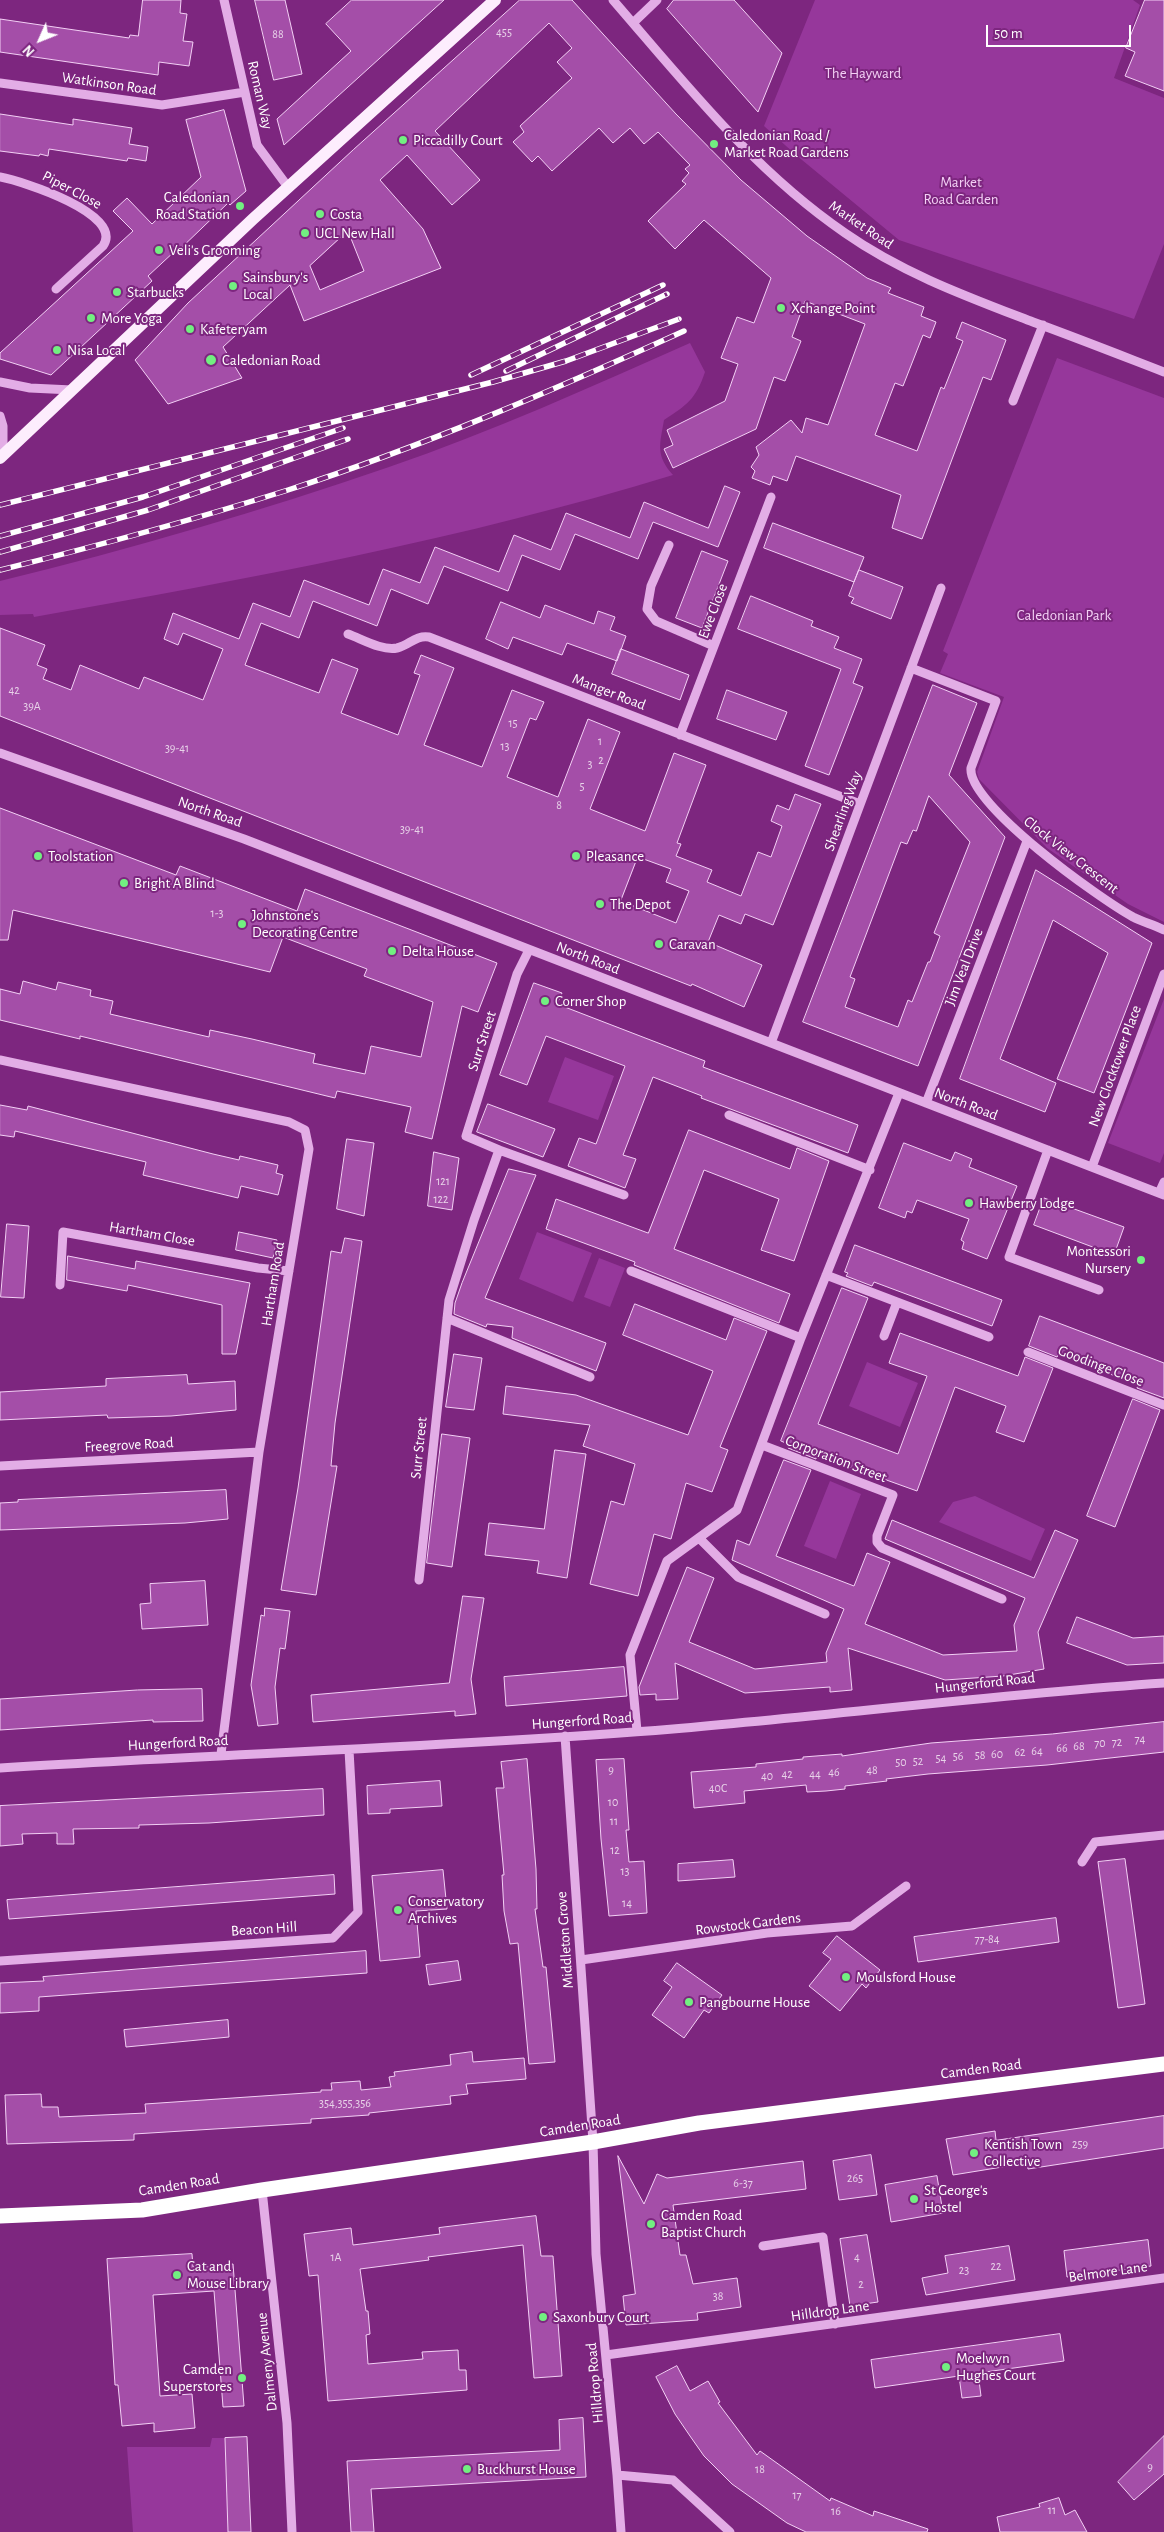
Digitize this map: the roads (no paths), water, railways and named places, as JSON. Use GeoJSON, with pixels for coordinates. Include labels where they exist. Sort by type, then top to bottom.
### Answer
{"type":"FeatureCollection","features":[{"type":"Feature","properties":{"kind":"highway","name":"Camden Road"},"geometry":{"type":"LineString","coordinates":[[0,2216],[142,2210],[262,2190],[593,2142],[699,2123],[1164,2064]]}},
{"type":"Feature","properties":{"kind":"main road"},"geometry":{"type":"LineString","coordinates":[[2,457],[288,187],[495,0]]}},
{"type":"Feature","properties":{"kind":"street","name":"Roman Way"},"geometry":{"type":"LineString","coordinates":[[224,0],[257,145],[288,187]]}},
{"type":"Feature","properties":{"kind":"street","name":"Market Road"},"geometry":{"type":"LineString","coordinates":[[613,0],[703,105],[745,148],[776,178],[838,228],[913,274],[1164,372]]}},
{"type":"Feature","properties":{"kind":"street"},"geometry":{"type":"LineString","coordinates":[[633,23],[657,0]]}},
{"type":"Feature","properties":{"kind":"street","name":"Watkinson Road"},"geometry":{"type":"LineString","coordinates":[[0,83],[162,105],[245,92]]}},
{"type":"Feature","properties":{"kind":"street","name":"Piper Close"},"geometry":{"type":"LineString","coordinates":[[0,177],[28,183],[92,215],[106,229],[107,237],[103,246],[56,289]]}},
{"type":"Feature","properties":{"kind":"street"},"geometry":{"type":"LineString","coordinates":[[1013,401],[1043,325]]}},
{"type":"Feature","properties":{"kind":"street"},"geometry":{"type":"LineString","coordinates":[[0,382],[30,388],[72,390]]}},
{"type":"Feature","properties":{"kind":"street"},"geometry":{"type":"LineString","coordinates":[[0,416],[2,457]]}},
{"type":"Feature","properties":{"kind":"street","name":"Ewe Close"},"geometry":{"type":"LineString","coordinates":[[680,735],[771,497]]}},
{"type":"Feature","properties":{"kind":"street"},"geometry":{"type":"LineString","coordinates":[[669,545],[651,586],[647,609],[656,622],[714,646]]}},
{"type":"Feature","properties":{"kind":"street","name":"Shearling Way"},"geometry":{"type":"LineString","coordinates":[[771,1043],[941,588]]}},
{"type":"Feature","properties":{"kind":"street","name":"Manger Road"},"geometry":{"type":"LineString","coordinates":[[348,634],[392,648],[404,645],[415,637],[429,637],[860,804]]}},
{"type":"Feature","properties":{"kind":"street","name":"Clock View Crescent"},"geometry":{"type":"LineString","coordinates":[[910,668],[996,701],[970,774],[973,782],[1027,841],[1066,872],[1133,917],[1164,930]]}},
{"type":"Feature","properties":{"kind":"street","name":"North Road"},"geometry":{"type":"LineString","coordinates":[[0,753],[244,839],[1162,1194]]}},
{"type":"Feature","properties":{"kind":"street","name":"Jim Veal Drive"},"geometry":{"type":"LineString","coordinates":[[926,1103],[1027,841]]}},
{"type":"Feature","properties":{"kind":"street","name":"Surr Street"},"geometry":{"type":"LineString","coordinates":[[529,950],[517,974],[466,1136],[499,1150],[624,1195]]}},
{"type":"Feature","properties":{"kind":"street","name":"New Clocktower Place"},"geometry":{"type":"LineString","coordinates":[[1092,1167],[1164,974]]}},
{"type":"Feature","properties":{"kind":"street","name":"Hartham Road"},"geometry":{"type":"LineString","coordinates":[[0,1060],[289,1122],[305,1130],[309,1149],[259,1452],[220,1754]]}},
{"type":"Feature","properties":{"kind":"street","name":"Corporation Street"},"geometry":{"type":"LineString","coordinates":[[637,1731],[630,1655],[668,1561],[737,1510],[826,1275],[870,1170],[899,1093]]}},
{"type":"Feature","properties":{"kind":"street"},"geometry":{"type":"LineString","coordinates":[[729,1115],[870,1170]]}},
{"type":"Feature","properties":{"kind":"street","name":"Surr Street"},"geometry":{"type":"LineString","coordinates":[[419,1580],[449,1300],[474,1220],[499,1150]]}},
{"type":"Feature","properties":{"kind":"street"},"geometry":{"type":"LineString","coordinates":[[1048,1150],[1009,1257],[1099,1290]]}},
{"type":"Feature","properties":{"kind":"street"},"geometry":{"type":"LineString","coordinates":[[1162,1194],[1164,1182]]}},
{"type":"Feature","properties":{"kind":"street","name":"Hartham Close"},"geometry":{"type":"LineString","coordinates":[[60,1285],[63,1232],[258,1268],[289,1271]]}},
{"type":"Feature","properties":{"kind":"street"},"geometry":{"type":"LineString","coordinates":[[631,1271],[802,1338]]}},
{"type":"Feature","properties":{"kind":"street"},"geometry":{"type":"LineString","coordinates":[[826,1275],[989,1337]]}},
{"type":"Feature","properties":{"kind":"street"},"geometry":{"type":"LineString","coordinates":[[884,1336],[897,1302]]}},
{"type":"Feature","properties":{"kind":"street"},"geometry":{"type":"LineString","coordinates":[[447,1318],[590,1377]]}},
{"type":"Feature","properties":{"kind":"street","name":"Goodinge Close"},"geometry":{"type":"LineString","coordinates":[[1028,1352],[1164,1405]]}},
{"type":"Feature","properties":{"kind":"street","name":"Corporation Street"},"geometry":{"type":"LineString","coordinates":[[762,1444],[893,1495],[877,1536],[877,1542],[882,1548],[1002,1599]]}},
{"type":"Feature","properties":{"kind":"street","name":"Freegrove Road"},"geometry":{"type":"LineString","coordinates":[[0,1466],[259,1452]]}},
{"type":"Feature","properties":{"kind":"street"},"geometry":{"type":"LineString","coordinates":[[699,1538],[738,1577],[824,1614]]}},
{"type":"Feature","properties":{"kind":"street","name":"Hungerford Road"},"geometry":{"type":"LineString","coordinates":[[0,1768],[220,1754],[349,1750],[637,1731],[1051,1690],[1164,1683]]}},
{"type":"Feature","properties":{"kind":"street","name":"Middleton Grove"},"geometry":{"type":"LineString","coordinates":[[565,1736],[593,2142]]}},
{"type":"Feature","properties":{"kind":"street","name":"Beacon Hill"},"geometry":{"type":"LineString","coordinates":[[0,1961],[332,1938],[358,1912],[349,1750]]}},
{"type":"Feature","properties":{"kind":"street"},"geometry":{"type":"LineString","coordinates":[[1082,1862],[1096,1842],[1164,1834]]}},
{"type":"Feature","properties":{"kind":"street","name":"Rowstock Gardens"},"geometry":{"type":"LineString","coordinates":[[581,1960],[767,1933],[852,1926],[906,1886]]}},
{"type":"Feature","properties":{"kind":"street","name":"Hilldrop Road"},"geometry":{"type":"LineString","coordinates":[[593,2142],[596,2254],[618,2475],[620,2532]]}},
{"type":"Feature","properties":{"kind":"street","name":"Dalmeny Avenue"},"geometry":{"type":"LineString","coordinates":[[262,2190],[287,2423],[292,2532]]}},
{"type":"Feature","properties":{"kind":"street"},"geometry":{"type":"LineString","coordinates":[[763,2246],[823,2237],[835,2324]]}},
{"type":"Feature","properties":{"kind":"street","name":"Belmore Lane"},"geometry":{"type":"LineString","coordinates":[[1057,2293],[1164,2278]]}},
{"type":"Feature","properties":{"kind":"street","name":"Hilldrop Lane"},"geometry":{"type":"LineString","coordinates":[[606,2355],[1050,2292],[1057,2293]]}},
{"type":"Feature","properties":{"kind":"street"},"geometry":{"type":"LineString","coordinates":[[618,2475],[673,2480],[730,2532]]}},
{"type":"Feature","properties":{"kind":"railway"},"geometry":{"type":"LineString","coordinates":[[471,375],[663,285]]}},
{"type":"Feature","properties":{"kind":"railway"},"geometry":{"type":"LineString","coordinates":[[506,371],[667,294]]}},
{"type":"Feature","properties":{"kind":"railway"},"geometry":{"type":"LineString","coordinates":[[0,505],[493,382],[566,361],[679,319]]}},
{"type":"Feature","properties":{"kind":"railway"},"geometry":{"type":"LineString","coordinates":[[0,570],[181,522],[339,473],[488,416],[684,331]]}},
{"type":"Feature","properties":{"kind":"railway"},"geometry":{"type":"LineString","coordinates":[[0,536],[143,497],[343,428]]}},
{"type":"Feature","properties":{"kind":"railway"},"geometry":{"type":"LineString","coordinates":[[0,552],[148,510],[348,439]]}},
{"type":"Feature","properties":{"kind":"place","name":"Piccadilly Court"},"geometry":{"type":"Point","coordinates":[403,140]}},
{"type":"Feature","properties":{"kind":"place","name":"Caledonian Road / Market Road Gardens"},"geometry":{"type":"Point","coordinates":[714,144]}},
{"type":"Feature","properties":{"kind":"place","name":"Caledonian Road Station"},"geometry":{"type":"Point","coordinates":[240,206]}},
{"type":"Feature","properties":{"kind":"place","name":"Costa"},"geometry":{"type":"Point","coordinates":[320,214]}},
{"type":"Feature","properties":{"kind":"place","name":"UCL New Hall"},"geometry":{"type":"Point","coordinates":[305,233]}},
{"type":"Feature","properties":{"kind":"place","name":"Veli's Grooming"},"geometry":{"type":"Point","coordinates":[159,250]}},
{"type":"Feature","properties":{"kind":"place","name":"Sainsbury's Local"},"geometry":{"type":"Point","coordinates":[233,286]}},
{"type":"Feature","properties":{"kind":"place","name":"Starbucks"},"geometry":{"type":"Point","coordinates":[117,292]}},
{"type":"Feature","properties":{"kind":"place","name":"Xchange Point"},"geometry":{"type":"Point","coordinates":[781,308]}},
{"type":"Feature","properties":{"kind":"place","name":"More Yoga"},"geometry":{"type":"Point","coordinates":[91,318]}},
{"type":"Feature","properties":{"kind":"place","name":"Kafeteryam"},"geometry":{"type":"Point","coordinates":[190,329]}},
{"type":"Feature","properties":{"kind":"place","name":"Nisa Local"},"geometry":{"type":"Point","coordinates":[57,350]}},
{"type":"Feature","properties":{"kind":"place","name":"Caledonian Road"},"geometry":{"type":"Point","coordinates":[211,360]}},
{"type":"Feature","properties":{"kind":"place","name":"Toolstation"},"geometry":{"type":"Point","coordinates":[38,856]}},
{"type":"Feature","properties":{"kind":"place","name":"Pleasance"},"geometry":{"type":"Point","coordinates":[576,856]}},
{"type":"Feature","properties":{"kind":"place","name":"Bright A Blind"},"geometry":{"type":"Point","coordinates":[124,883]}},
{"type":"Feature","properties":{"kind":"place","name":"The Depot"},"geometry":{"type":"Point","coordinates":[600,904]}},
{"type":"Feature","properties":{"kind":"place","name":"Johnstone's Decorating Centre"},"geometry":{"type":"Point","coordinates":[242,924]}},
{"type":"Feature","properties":{"kind":"place","name":"Caravan"},"geometry":{"type":"Point","coordinates":[659,944]}},
{"type":"Feature","properties":{"kind":"place","name":"Delta House"},"geometry":{"type":"Point","coordinates":[392,951]}},
{"type":"Feature","properties":{"kind":"place","name":"Corner Shop"},"geometry":{"type":"Point","coordinates":[545,1001]}},
{"type":"Feature","properties":{"kind":"place","name":"Hawberry Lodge"},"geometry":{"type":"Point","coordinates":[969,1203]}},
{"type":"Feature","properties":{"kind":"place","name":"Montessori Nursery"},"geometry":{"type":"Point","coordinates":[1141,1260]}},
{"type":"Feature","properties":{"kind":"place","name":"Conservatory Archives"},"geometry":{"type":"Point","coordinates":[398,1910]}},
{"type":"Feature","properties":{"kind":"place","name":"Moulsford House"},"geometry":{"type":"Point","coordinates":[846,1977]}},
{"type":"Feature","properties":{"kind":"place","name":"Pangbourne House"},"geometry":{"type":"Point","coordinates":[689,2002]}},
{"type":"Feature","properties":{"kind":"place","name":"Kentish Town Collective"},"geometry":{"type":"Point","coordinates":[974,2153]}},
{"type":"Feature","properties":{"kind":"place","name":"St George's Hostel"},"geometry":{"type":"Point","coordinates":[914,2199]}},
{"type":"Feature","properties":{"kind":"place","name":"Camden Road Baptist Church"},"geometry":{"type":"Point","coordinates":[651,2224]}},
{"type":"Feature","properties":{"kind":"place","name":"Cat and Mouse Library"},"geometry":{"type":"Point","coordinates":[177,2275]}},
{"type":"Feature","properties":{"kind":"place","name":"Saxonbury Court"},"geometry":{"type":"Point","coordinates":[543,2317]}},
{"type":"Feature","properties":{"kind":"place","name":"Moelwyn Hughes Court"},"geometry":{"type":"Point","coordinates":[946,2367]}},
{"type":"Feature","properties":{"kind":"place","name":"Camden Superstores"},"geometry":{"type":"Point","coordinates":[242,2378]}},
{"type":"Feature","properties":{"kind":"place","name":"Buckhurst House"},"geometry":{"type":"Point","coordinates":[467,2469]}},
{"type":"Feature","properties":{"kind":"park label","name":"The Hayward"},"geometry":{"type":"Point","coordinates":[863,73]}},
{"type":"Feature","properties":{"kind":"park label","name":"Market Road Garden"},"geometry":{"type":"Point","coordinates":[961,190]}},
{"type":"Feature","properties":{"kind":"park label","name":"Caledonian Park"},"geometry":{"type":"Point","coordinates":[1064,615]}}]}
